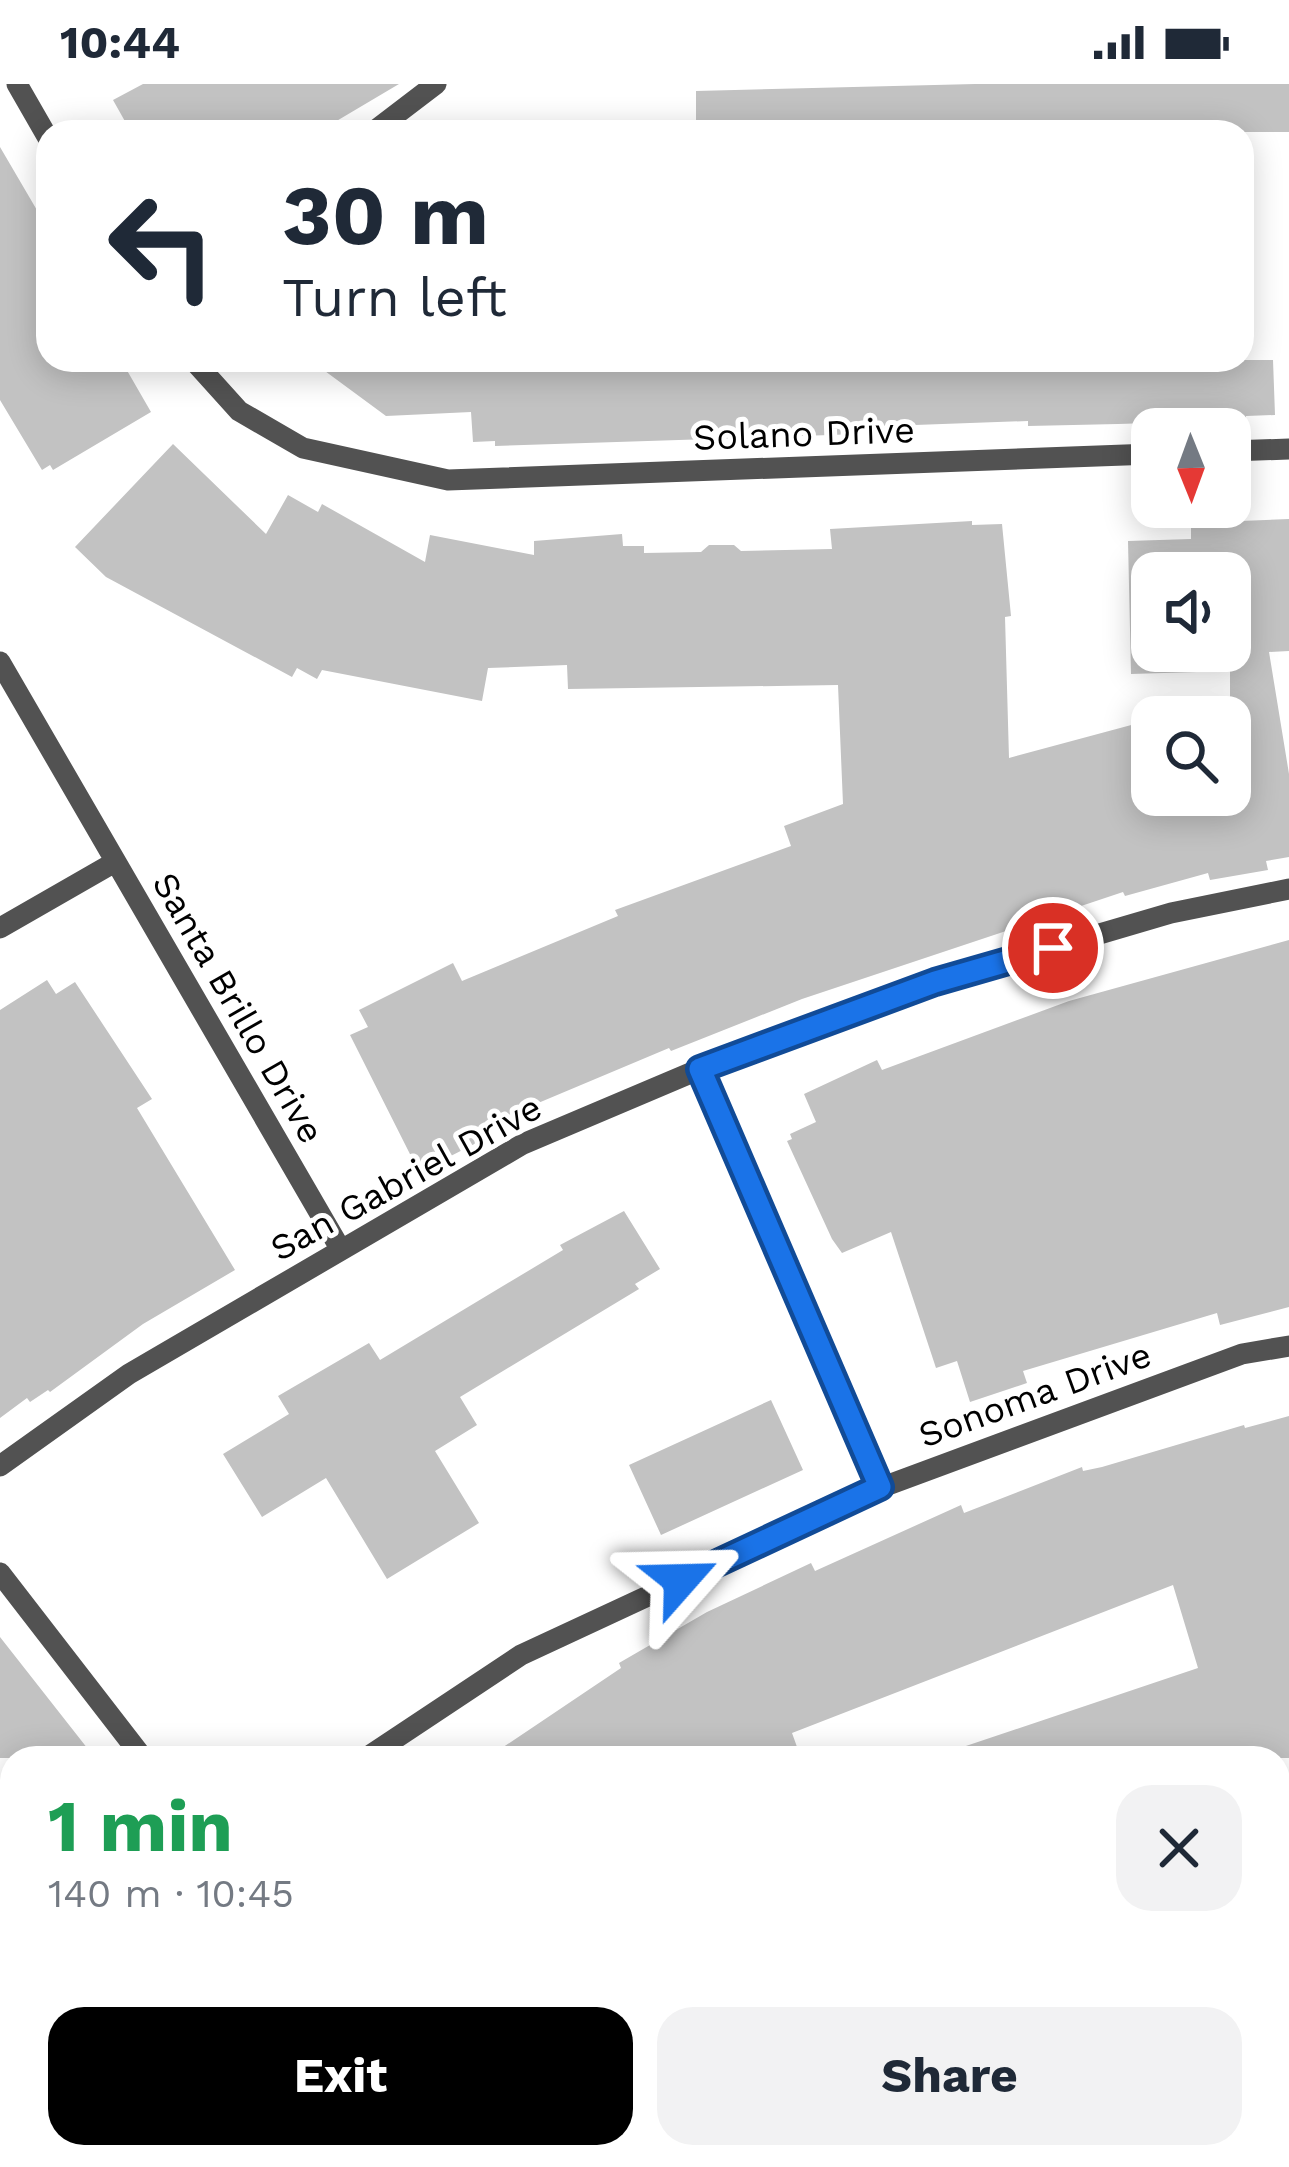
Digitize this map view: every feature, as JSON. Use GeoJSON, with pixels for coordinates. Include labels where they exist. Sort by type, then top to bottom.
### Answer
{"type":"FeatureCollection","features":[{"type":"Feature","properties":{"kind":"lane"},"geometry":{"type":"LineString","coordinates":[[16,84],[37,120]]}},
{"type":"Feature","properties":{"kind":"lane"},"geometry":{"type":"LineString","coordinates":[[389,120],[436,84]]}},
{"type":"Feature","properties":{"kind":"lane","name":"Solano Drive"},"geometry":{"type":"LineString","coordinates":[[205,372],[239,411],[303,448],[459,479],[1131,455]]}},
{"type":"Feature","properties":{"kind":"lane"},"geometry":{"type":"LineString","coordinates":[[1251,450],[1289,449]]}},
{"type":"Feature","properties":{"kind":"lane","name":"Santa Brillo Drive"},"geometry":{"type":"LineString","coordinates":[[0,662],[341,1250]]}},
{"type":"Feature","properties":{"kind":"lane"},"geometry":{"type":"LineString","coordinates":[[0,928],[115,862]]}},
{"type":"Feature","properties":{"kind":"lane","name":"San Gabriel Drive"},"geometry":{"type":"LineString","coordinates":[[0,1466],[129,1374],[524,1144],[700,1069],[935,982],[1171,913],[1289,889]]}},
{"type":"Feature","properties":{"kind":"lane"},"geometry":{"type":"LineString","coordinates":[[700,1069],[880,1487]]}},
{"type":"Feature","properties":{"kind":"lane","name":"Sonoma Drive"},"geometry":{"type":"LineString","coordinates":[[384,1746],[521,1655],[880,1487],[1242,1354],[1289,1346]]}},
{"type":"Feature","properties":{"kind":"lane"},"geometry":{"type":"LineString","coordinates":[[0,1573],[134,1746]]}},
{"type":"Feature","properties":{"kind":"building"},"geometry":{"type":"Polygon","coordinates":[[[143,84],[399,84],[338,120],[124,120],[113,100],[143,84]]]}},
{"type":"Feature","properties":{"kind":"building"},"geometry":{"type":"Polygon","coordinates":[[[975,84],[1289,84],[1289,132],[1254,132],[1254,120],[696,120],[696,91],[975,84]]]}},
{"type":"Feature","properties":{"kind":"building"},"geometry":{"type":"Polygon","coordinates":[[[0,147],[36,208],[36,372],[128,372],[151,412],[53,470],[50,465],[42,470],[0,400],[0,147]]]}},
{"type":"Feature","properties":{"kind":"building"},"geometry":{"type":"Polygon","coordinates":[[[1254,360],[1273,360],[1275,415],[1251,416],[1251,408],[1131,408],[1131,424],[1028,426],[1028,421],[860,427],[860,434],[495,446],[495,441],[473,442],[471,412],[386,416],[326,372],[1254,372],[1254,360]]]}},
{"type":"Feature","properties":{"kind":"building"},"geometry":{"type":"Polygon","coordinates":[[[173,444],[266,534],[288,495],[318,512],[322,504],[425,562],[430,535],[534,555],[534,541],[622,534],[623,546],[644,546],[644,553],[701,552],[709,545],[734,545],[741,551],[832,549],[830,529],[972,521],[972,525],[1002,524],[1011,616],[1005,617],[1009,758],[1131,725],[1131,816],[1251,816],[1251,696],[1230,696],[1230,672],[1251,672],[1251,552],[1131,552],[1131,672],[1197,672],[1131,674],[1128,541],[1191,539],[1191,528],[1251,528],[1251,521],[1289,519],[1289,651],[1269,652],[1289,774],[1289,857],[1266,861],[1268,870],[1210,880],[1208,873],[1125,896],[1123,892],[802,999],[512,1114],[515,1119],[491,1131],[492,1135],[417,1168],[350,1035],[368,1027],[359,1010],[453,963],[462,981],[618,916],[615,910],[791,846],[784,826],[843,804],[838,685],[568,689],[567,665],[488,668],[482,701],[322,670],[317,679],[297,668],[292,677],[106,577],[75,547],[173,444]]]}},
{"type":"Feature","properties":{"kind":"building"},"geometry":{"type":"Polygon","coordinates":[[[1289,940],[1289,1307],[1220,1325],[1217,1313],[1023,1371],[1027,1383],[970,1402],[957,1361],[936,1368],[891,1232],[842,1253],[832,1239],[787,1141],[792,1139],[790,1134],[816,1122],[804,1094],[877,1060],[882,1070],[1069,1001],[1289,940]]]}},
{"type":"Feature","properties":{"kind":"building"},"geometry":{"type":"Polygon","coordinates":[[[47,980],[56,994],[75,982],[152,1099],[137,1108],[235,1270],[143,1324],[50,1392],[30,1402],[27,1398],[0,1418],[0,1010],[47,980]]]}},
{"type":"Feature","properties":{"kind":"building"},"geometry":{"type":"Polygon","coordinates":[[[624,1211],[660,1269],[635,1284],[639,1289],[460,1397],[477,1425],[435,1451],[479,1523],[387,1579],[326,1478],[262,1517],[223,1454],[289,1414],[278,1396],[369,1343],[380,1360],[563,1250],[560,1245],[624,1211]]]}},
{"type":"Feature","properties":{"kind":"building"},"geometry":{"type":"Polygon","coordinates":[[[771,1400],[803,1470],[661,1535],[629,1465],[771,1400]]]}},
{"type":"Feature","properties":{"kind":"building"},"geometry":{"type":"Polygon","coordinates":[[[1289,1416],[1289,1746],[966,1746],[1198,1668],[1173,1585],[792,1733],[797,1746],[505,1746],[621,1668],[619,1663],[707,1612],[811,1563],[815,1571],[961,1505],[964,1513],[1082,1467],[1083,1471],[1102,1467],[1289,1416]]]}},
{"type":"Feature","properties":{"kind":"building"},"geometry":{"type":"Polygon","coordinates":[[[0,1637],[86,1746],[0,1746],[0,1637]]]}},
{"type":"Feature","properties":{"kind":"route"},"geometry":{"type":"LineString","coordinates":[[681,1580],[880,1487],[700,1069],[935,982],[1053,948]]}}]}
